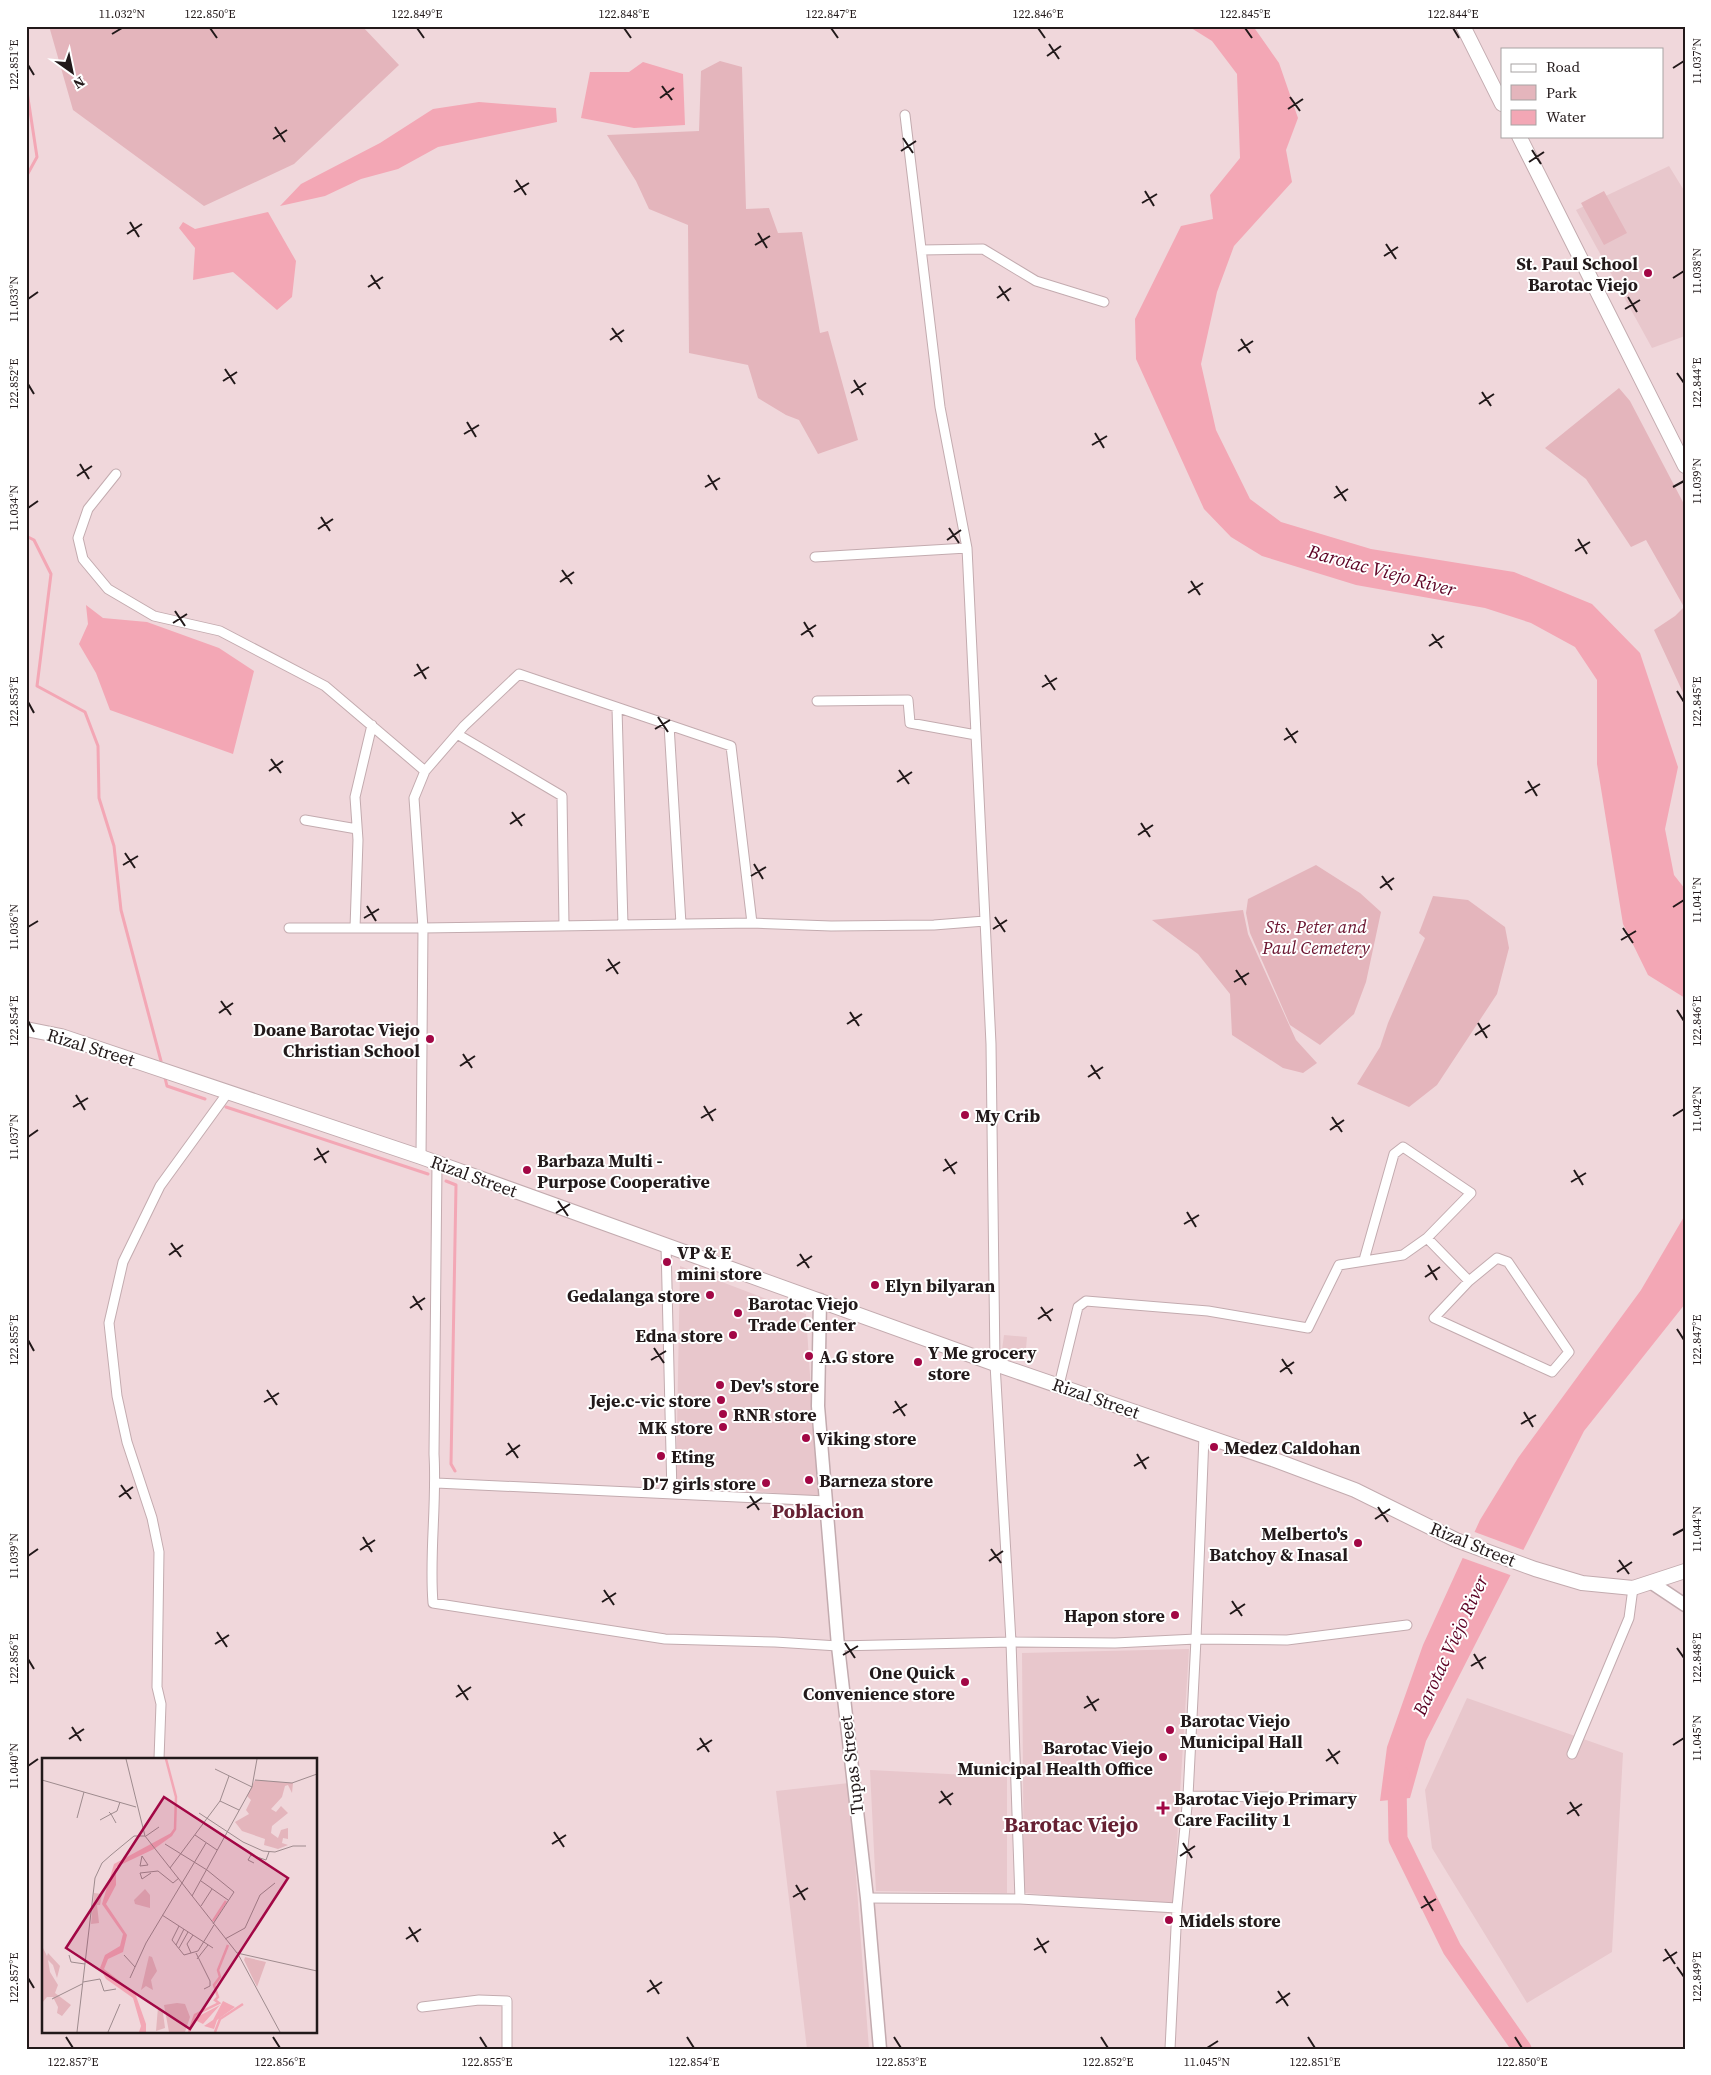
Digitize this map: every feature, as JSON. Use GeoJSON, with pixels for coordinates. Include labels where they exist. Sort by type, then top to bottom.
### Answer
{"type":"FeatureCollection","features":[{"type":"Feature","properties":{"kind":"main road"},"geometry":{"type":"LineString","coordinates":[[1463,26],[1501,102]]}},
{"type":"Feature","properties":{"kind":"main road"},"geometry":{"type":"LineString","coordinates":[[1520,138],[1685,466]]}},
{"type":"Feature","properties":{"kind":"main road","name":"Rizal Street"},"geometry":{"type":"LineString","coordinates":[[26,1029],[61,1036],[421,1157],[995,1364],[1204,1436],[1354,1490],[1456,1540],[1535,1569],[1582,1583],[1633,1588],[1685,1571]]}},
{"type":"Feature","properties":{"kind":"street"},"geometry":{"type":"LineString","coordinates":[[905,115],[940,407],[967,548],[991,1044],[995,1364],[1011,1642],[1020,1899]]}},
{"type":"Feature","properties":{"kind":"street"},"geometry":{"type":"LineString","coordinates":[[921,250],[983,249],[1036,281],[1104,302]]}},
{"type":"Feature","properties":{"kind":"street"},"geometry":{"type":"LineString","coordinates":[[116,474],[88,509],[78,538],[83,558],[108,588],[154,616],[220,632],[326,686],[425,771]]}},
{"type":"Feature","properties":{"kind":"street"},"geometry":{"type":"LineString","coordinates":[[815,557],[967,548]]}},
{"type":"Feature","properties":{"kind":"street"},"geometry":{"type":"LineString","coordinates":[[421,1157],[423,928],[414,798],[425,771],[457,734],[519,674],[731,746],[752,923]]}},
{"type":"Feature","properties":{"kind":"street"},"geometry":{"type":"LineString","coordinates":[[817,701],[908,700],[910,723],[976,735]]}},
{"type":"Feature","properties":{"kind":"street"},"geometry":{"type":"LineString","coordinates":[[617,708],[623,925]]}},
{"type":"Feature","properties":{"kind":"street"},"geometry":{"type":"LineString","coordinates":[[355,928],[357,829],[355,797],[372,725]]}},
{"type":"Feature","properties":{"kind":"street"},"geometry":{"type":"LineString","coordinates":[[669,725],[681,924]]}},
{"type":"Feature","properties":{"kind":"street"},"geometry":{"type":"LineString","coordinates":[[457,734],[562,796],[564,926]]}},
{"type":"Feature","properties":{"kind":"street"},"geometry":{"type":"LineString","coordinates":[[305,820],[357,829]]}},
{"type":"Feature","properties":{"kind":"street"},"geometry":{"type":"LineString","coordinates":[[289,928],[752,923],[831,926],[934,925],[985,921]]}},
{"type":"Feature","properties":{"kind":"street"},"geometry":{"type":"LineString","coordinates":[[159,1758],[160,1704],[157,1687],[159,1552],[152,1518],[127,1442],[117,1396],[109,1323],[123,1262],[160,1186],[229,1091]]}},
{"type":"Feature","properties":{"kind":"street"},"geometry":{"type":"LineString","coordinates":[[1058,1385],[1078,1307],[1086,1301],[1162,1309],[1208,1311],[1308,1328],[1339,1265],[1404,1255],[1427,1238],[1471,1194],[1403,1147],[1394,1154],[1364,1260]]}},
{"type":"Feature","properties":{"kind":"street"},"geometry":{"type":"LineString","coordinates":[[437,1164],[434,1454],[436,1483],[431,1581],[433,1603],[665,1639],[838,1646],[1011,1642],[1115,1643],[1196,1639],[1287,1640],[1407,1625]]}},
{"type":"Feature","properties":{"kind":"street"},"geometry":{"type":"LineString","coordinates":[[1427,1238],[1470,1281]]}},
{"type":"Feature","properties":{"kind":"street"},"geometry":{"type":"LineString","coordinates":[[666,1245],[672,1494]]}},
{"type":"Feature","properties":{"kind":"street"},"geometry":{"type":"LineString","coordinates":[[1497,1258],[1508,1262],[1569,1352],[1552,1372],[1434,1318],[1470,1281],[1497,1258]]}},
{"type":"Feature","properties":{"kind":"street","name":"Tupas Street"},"geometry":{"type":"LineString","coordinates":[[820,1300],[818,1406],[838,1646],[867,1898],[880,2049]]}},
{"type":"Feature","properties":{"kind":"street"},"geometry":{"type":"LineString","coordinates":[[1170,2049],[1177,1908],[1188,1796],[1204,1436]]}},
{"type":"Feature","properties":{"kind":"street"},"geometry":{"type":"LineString","coordinates":[[436,1483],[826,1501]]}},
{"type":"Feature","properties":{"kind":"street"},"geometry":{"type":"LineString","coordinates":[[1652,1583],[1685,1605]]}},
{"type":"Feature","properties":{"kind":"street"},"geometry":{"type":"LineString","coordinates":[[1572,1754],[1629,1618],[1633,1588]]}},
{"type":"Feature","properties":{"kind":"street"},"geometry":{"type":"LineString","coordinates":[[1188,1796],[1350,1798]]}},
{"type":"Feature","properties":{"kind":"street"},"geometry":{"type":"LineString","coordinates":[[867,1898],[1020,1899],[1177,1908]]}},
{"type":"Feature","properties":{"kind":"street"},"geometry":{"type":"LineString","coordinates":[[422,2006],[479,2000],[507,2001],[507,2049]]}},
{"type":"Feature","properties":{"kind":"shaded area","name":"St. Paul School Barotac Viejo"},"geometry":{"type":"Polygon","coordinates":[[[1669,166],[1685,192],[1685,336],[1652,348],[1576,210],[1669,166]]]}},
{"type":"Feature","properties":{"kind":"shaded area"},"geometry":{"type":"Polygon","coordinates":[[[680,1266],[806,1314],[818,1497],[676,1484],[680,1266]]]}},
{"type":"Feature","properties":{"kind":"shaded area"},"geometry":{"type":"Polygon","coordinates":[[[1004,1335],[1027,1337],[1025,1360],[1001,1357],[1004,1335]]]}},
{"type":"Feature","properties":{"kind":"shaded area"},"geometry":{"type":"Polygon","coordinates":[[[1189,1649],[1173,1905],[1024,1893],[1022,1653],[1189,1649]]]}},
{"type":"Feature","properties":{"kind":"shaded area"},"geometry":{"type":"Polygon","coordinates":[[[1467,1698],[1623,1753],[1612,1952],[1527,2003],[1432,1848],[1425,1790],[1467,1698]]]}},
{"type":"Feature","properties":{"kind":"shaded area"},"geometry":{"type":"Polygon","coordinates":[[[870,1770],[1007,1777],[1007,1893],[876,1891],[870,1770]]]}},
{"type":"Feature","properties":{"kind":"shaded area"},"geometry":{"type":"Polygon","coordinates":[[[849,1783],[869,2049],[807,2049],[776,1791],[849,1783]]]}},
{"type":"Feature","properties":{"kind":"green space"},"geometry":{"type":"Polygon","coordinates":[[[49,26],[362,26],[399,65],[294,164],[204,206],[73,110],[49,26]]]}},
{"type":"Feature","properties":{"kind":"green space"},"geometry":{"type":"Polygon","coordinates":[[[720,61],[742,67],[746,209],[769,208],[778,233],[802,232],[820,333],[828,331],[858,440],[818,454],[799,420],[786,415],[758,398],[748,365],[689,353],[688,225],[649,209],[636,181],[607,135],[699,131],[701,71],[720,61]]]}},
{"type":"Feature","properties":{"kind":"green space"},"geometry":{"type":"Polygon","coordinates":[[[1604,191],[1627,233],[1604,245],[1581,203],[1604,191]]]}},
{"type":"Feature","properties":{"kind":"green space"},"geometry":{"type":"Polygon","coordinates":[[[1619,388],[1630,401],[1685,506],[1685,697],[1654,630],[1675,616],[1684,607],[1646,540],[1631,547],[1586,479],[1545,448],[1619,388]]]}},
{"type":"Feature","properties":{"kind":"green space","name":"Sts. Peter and Paul Cemetery"},"geometry":{"type":"Polygon","coordinates":[[[1316,865],[1360,893],[1381,912],[1366,982],[1354,1014],[1320,1045],[1290,1025],[1250,933],[1246,913],[1248,899],[1316,865]]]}},
{"type":"Feature","properties":{"kind":"green space"},"geometry":{"type":"Polygon","coordinates":[[[1433,896],[1468,900],[1505,927],[1509,948],[1497,994],[1437,1085],[1409,1107],[1357,1084],[1380,1047],[1388,1023],[1425,938],[1419,933],[1433,896]]]}},
{"type":"Feature","properties":{"kind":"green space"},"geometry":{"type":"Polygon","coordinates":[[[1243,910],[1248,934],[1296,1040],[1317,1063],[1303,1073],[1283,1068],[1232,1035],[1230,994],[1198,954],[1152,920],[1243,910]]]}},
{"type":"Feature","properties":{"kind":"water"},"geometry":{"type":"Polygon","coordinates":[[[1188,26],[1253,26],[1279,63],[1298,118],[1286,150],[1292,182],[1234,246],[1217,292],[1201,364],[1216,430],[1250,499],[1281,522],[1371,549],[1514,572],[1592,604],[1640,653],[1678,767],[1665,829],[1674,875],[1685,889],[1685,998],[1648,975],[1623,924],[1597,764],[1597,680],[1575,647],[1531,623],[1485,608],[1356,585],[1262,556],[1231,537],[1204,509],[1136,359],[1135,319],[1181,226],[1213,219],[1210,195],[1240,158],[1237,74],[1212,41],[1188,26]]]}},
{"type":"Feature","properties":{"kind":"water"},"geometry":{"type":"Polygon","coordinates":[[[643,62],[683,74],[685,125],[634,128],[581,118],[590,72],[629,72],[643,62]]]}},
{"type":"Feature","properties":{"kind":"water"},"geometry":{"type":"Polygon","coordinates":[[[479,102],[556,108],[557,122],[438,147],[398,169],[361,179],[325,196],[280,206],[301,184],[380,143],[433,109],[479,102]]]}},
{"type":"Feature","properties":{"kind":"water"},"geometry":{"type":"Polygon","coordinates":[[[268,212],[296,261],[292,297],[277,310],[233,272],[193,280],[195,248],[179,228],[183,222],[195,229],[268,212]]]}},
{"type":"Feature","properties":{"kind":"water"},"geometry":{"type":"Polygon","coordinates":[[[86,605],[103,618],[147,622],[219,648],[254,671],[233,754],[110,710],[96,673],[79,644],[88,624],[86,605]]]}},
{"type":"Feature","properties":{"kind":"water"},"geometry":{"type":"Polygon","coordinates":[[[1685,1215],[1685,1304],[1584,1431],[1426,1741],[1410,1798],[1380,1801],[1387,1747],[1423,1645],[1480,1520],[1518,1458],[1641,1290],[1685,1215]]]}},
{"type":"Feature","properties":{"kind":"pier"},"geometry":{"type":"Polygon","coordinates":[[[1472,1531],[1526,1551],[1513,1576],[1460,1557],[1472,1531]]]}},
{"type":"Feature","properties":{"kind":"waterway"},"geometry":{"type":"LineString","coordinates":[[26,85],[37,157],[26,177]]}},
{"type":"Feature","properties":{"kind":"waterway"},"geometry":{"type":"LineString","coordinates":[[26,536],[34,540],[51,574],[37,686],[85,712],[98,746],[99,798],[114,846],[121,910],[161,1061]]}},
{"type":"Feature","properties":{"kind":"waterway"},"geometry":{"type":"LineString","coordinates":[[165,1078],[167,1086],[205,1099]]}},
{"type":"Feature","properties":{"kind":"waterway"},"geometry":{"type":"LineString","coordinates":[[226,1107],[428,1174]]}},
{"type":"Feature","properties":{"kind":"waterway"},"geometry":{"type":"LineString","coordinates":[[446,1181],[456,1185],[451,1464],[455,1471]]}},
{"type":"Feature","properties":{"kind":"waterway","name":"Barotac Viejo River"},"geometry":{"type":"LineString","coordinates":[[1400,1775],[1397,1783],[1398,1839],[1452,1949],[1522,2049]]}},
{"type":"Feature","properties":{"kind":"place","name":"St. Paul School Barotac Viejo"},"geometry":{"type":"Point","coordinates":[1648,273]}},
{"type":"Feature","properties":{"kind":"place","name":"Doane Barotac Viejo Christian School"},"geometry":{"type":"Point","coordinates":[430,1039]}},
{"type":"Feature","properties":{"kind":"place","name":"My Crib"},"geometry":{"type":"Point","coordinates":[965,1115]}},
{"type":"Feature","properties":{"kind":"place","name":"Barbaza Multi - Purpose Cooperative"},"geometry":{"type":"Point","coordinates":[527,1170]}},
{"type":"Feature","properties":{"kind":"place","name":"VP & E mini store"},"geometry":{"type":"Point","coordinates":[667,1262]}},
{"type":"Feature","properties":{"kind":"place","name":"Elyn bilyaran"},"geometry":{"type":"Point","coordinates":[875,1285]}},
{"type":"Feature","properties":{"kind":"place","name":"Gedalanga store"},"geometry":{"type":"Point","coordinates":[710,1295]}},
{"type":"Feature","properties":{"kind":"place","name":"Barotac Viejo Trade Center"},"geometry":{"type":"Point","coordinates":[738,1313]}},
{"type":"Feature","properties":{"kind":"place","name":"Edna store"},"geometry":{"type":"Point","coordinates":[733,1335]}},
{"type":"Feature","properties":{"kind":"place","name":"A.G store"},"geometry":{"type":"Point","coordinates":[809,1356]}},
{"type":"Feature","properties":{"kind":"place","name":"Y Me grocery store"},"geometry":{"type":"Point","coordinates":[918,1362]}},
{"type":"Feature","properties":{"kind":"place","name":"Dev's store"},"geometry":{"type":"Point","coordinates":[720,1385]}},
{"type":"Feature","properties":{"kind":"place","name":"Jeje.c-vic store"},"geometry":{"type":"Point","coordinates":[721,1400]}},
{"type":"Feature","properties":{"kind":"place","name":"RNR store"},"geometry":{"type":"Point","coordinates":[723,1414]}},
{"type":"Feature","properties":{"kind":"place","name":"MK store"},"geometry":{"type":"Point","coordinates":[723,1427]}},
{"type":"Feature","properties":{"kind":"place","name":"Viking store"},"geometry":{"type":"Point","coordinates":[806,1438]}},
{"type":"Feature","properties":{"kind":"place","name":"Medez Caldohan"},"geometry":{"type":"Point","coordinates":[1214,1447]}},
{"type":"Feature","properties":{"kind":"place","name":"Eting"},"geometry":{"type":"Point","coordinates":[661,1456]}},
{"type":"Feature","properties":{"kind":"place","name":"Barneza store"},"geometry":{"type":"Point","coordinates":[809,1480]}},
{"type":"Feature","properties":{"kind":"place","name":"D'7 girls store"},"geometry":{"type":"Point","coordinates":[766,1483]}},
{"type":"Feature","properties":{"kind":"place","name":"Melberto's Batchoy & Inasal"},"geometry":{"type":"Point","coordinates":[1358,1543]}},
{"type":"Feature","properties":{"kind":"place","name":"Hapon store"},"geometry":{"type":"Point","coordinates":[1175,1615]}},
{"type":"Feature","properties":{"kind":"place","name":"One Quick Convenience store"},"geometry":{"type":"Point","coordinates":[965,1682]}},
{"type":"Feature","properties":{"kind":"place","name":"Barotac Viejo Municipal Hall"},"geometry":{"type":"Point","coordinates":[1170,1730]}},
{"type":"Feature","properties":{"kind":"place","name":"Barotac Viejo Municipal Health Office"},"geometry":{"type":"Point","coordinates":[1163,1757]}},
{"type":"Feature","properties":{"kind":"place","name":"Barotac Viejo Primary Care Facility 1"},"geometry":{"type":"Point","coordinates":[1163,1808]}},
{"type":"Feature","properties":{"kind":"place","name":"Midels store"},"geometry":{"type":"Point","coordinates":[1169,1920]}},
{"type":"Feature","properties":{"kind":"district","name":"Poblacion"},"geometry":{"type":"Point","coordinates":[818,1511]}},
{"type":"Feature","properties":{"kind":"district","name":"Barotac Viejo"},"geometry":{"type":"Point","coordinates":[1071,1824]}}]}
